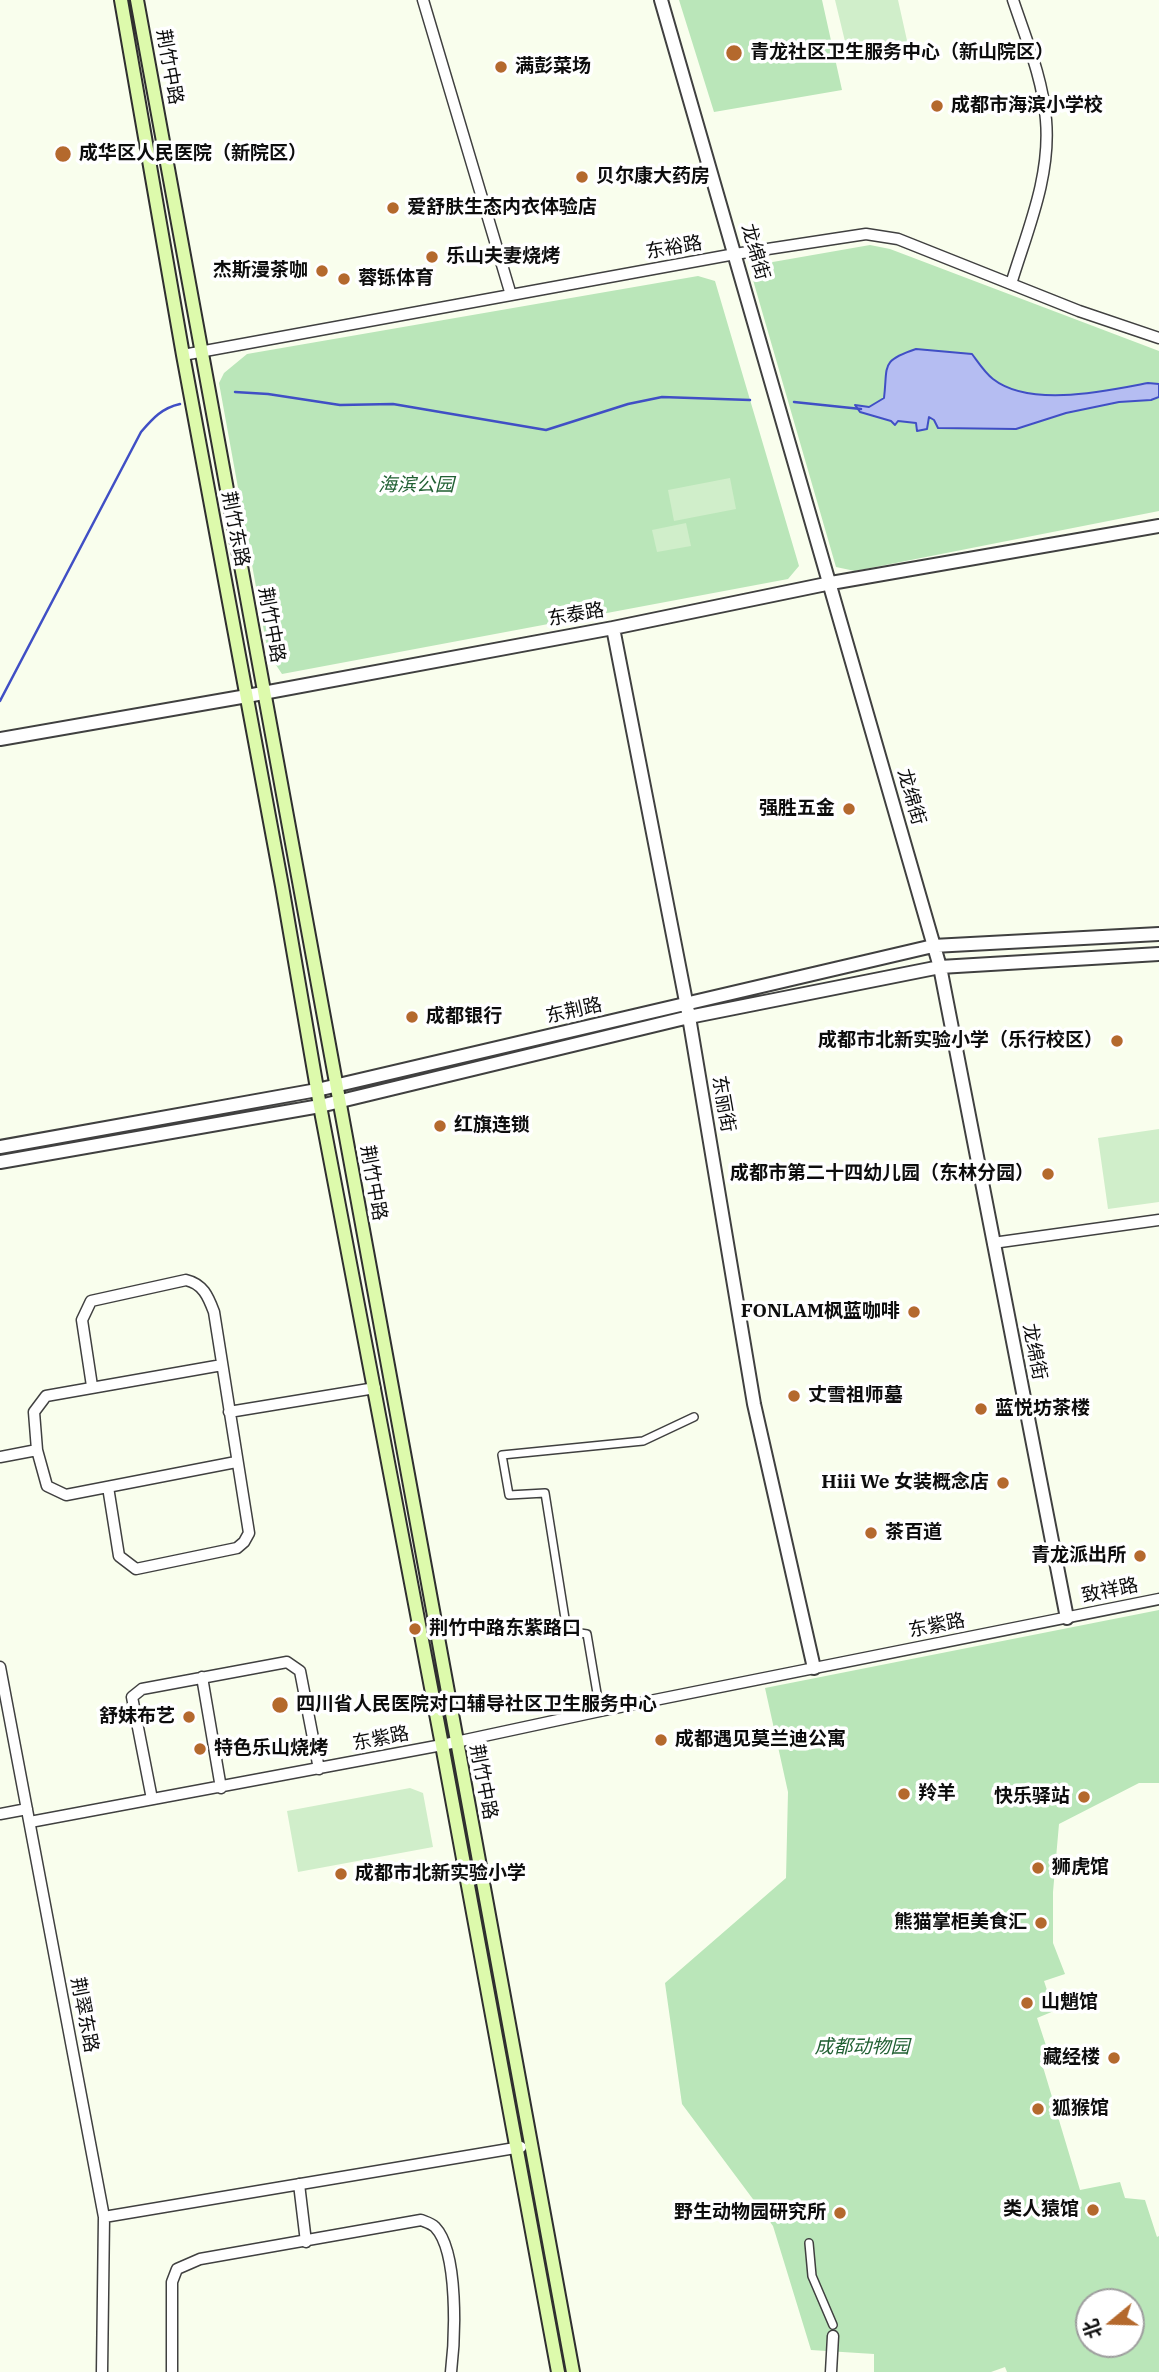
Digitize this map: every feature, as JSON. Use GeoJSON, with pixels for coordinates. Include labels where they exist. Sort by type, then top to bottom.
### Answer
{"type":"FeatureCollection","features":[{"type":"Feature","properties":{"kind":"main road","name":"荆竹东路"},"geometry":{"type":"LineString","coordinates":[[121,0],[320,1106]]}},
{"type":"Feature","properties":{"kind":"main road","name":"荆竹中路"},"geometry":{"type":"LineString","coordinates":[[137,0],[573,2372]]}},
{"type":"Feature","properties":{"kind":"main road","name":"荆竹中路"},"geometry":{"type":"LineString","coordinates":[[320,1106],[558,2372]]}},
{"type":"Feature","properties":{"kind":"street"},"geometry":{"type":"LineString","coordinates":[[423,0],[511,295]]}},
{"type":"Feature","properties":{"kind":"street","name":"龙绵街"},"geometry":{"type":"LineString","coordinates":[[661,0],[940,967],[1067,1618]]}},
{"type":"Feature","properties":{"kind":"street"},"geometry":{"type":"LineString","coordinates":[[1011,284],[1042,187],[1046,145],[1046,121],[1040,85],[1013,0]]}},
{"type":"Feature","properties":{"kind":"street","name":"东裕路"},"geometry":{"type":"LineString","coordinates":[[183,355],[736,254],[866,234],[898,239],[1079,311],[1159,338]]}},
{"type":"Feature","properties":{"kind":"street","name":"东泰路"},"geometry":{"type":"LineString","coordinates":[[0,739],[613,628],[831,583],[1159,526]]}},
{"type":"Feature","properties":{"kind":"street","name":"东丽街"},"geometry":{"type":"LineString","coordinates":[[613,628],[688,1011],[754,1404],[814,1668]]}},
{"type":"Feature","properties":{"kind":"street","name":"东荆路"},"geometry":{"type":"LineString","coordinates":[[0,1163],[339,1102],[933,946],[1159,934]]}},
{"type":"Feature","properties":{"kind":"street","name":"东荆路"},"geometry":{"type":"LineString","coordinates":[[0,1147],[317,1090],[688,1011],[940,967],[1159,954]]}},
{"type":"Feature","properties":{"kind":"street"},"geometry":{"type":"LineString","coordinates":[[993,1243],[1159,1220]]}},
{"type":"Feature","properties":{"kind":"street"},"geometry":{"type":"LineString","coordinates":[[93,1386],[82,1320],[91,1301],[186,1280],[197,1283],[208,1297],[214,1312],[249,1533],[244,1542],[236,1548],[136,1569],[119,1556],[108,1487]]}},
{"type":"Feature","properties":{"kind":"street"},"geometry":{"type":"LineString","coordinates":[[222,1365],[46,1396],[34,1412],[37,1450],[47,1486],[66,1495],[236,1462]]}},
{"type":"Feature","properties":{"kind":"street"},"geometry":{"type":"LineString","coordinates":[[229,1412],[375,1388]]}},
{"type":"Feature","properties":{"kind":"street"},"geometry":{"type":"LineString","coordinates":[[600,1711],[587,1634],[567,1631],[545,1493],[509,1495],[502,1455],[643,1440],[694,1417]]}},
{"type":"Feature","properties":{"kind":"street"},"geometry":{"type":"LineString","coordinates":[[0,1457],[37,1450]]}},
{"type":"Feature","properties":{"kind":"street","name":"致祥路"},"geometry":{"type":"LineString","coordinates":[[1067,1618],[1159,1599]]}},
{"type":"Feature","properties":{"kind":"street","name":"东紫路"},"geometry":{"type":"LineString","coordinates":[[30,1822],[442,1745],[1067,1618]]}},
{"type":"Feature","properties":{"kind":"street"},"geometry":{"type":"LineString","coordinates":[[152,1799],[132,1697],[142,1689],[202,1677],[287,1662],[300,1671],[318,1769]]}},
{"type":"Feature","properties":{"kind":"street","name":"荆翠东路"},"geometry":{"type":"LineString","coordinates":[[0,1667],[104,2217],[102,2372]]}},
{"type":"Feature","properties":{"kind":"street"},"geometry":{"type":"LineString","coordinates":[[202,1677],[221,1788]]}},
{"type":"Feature","properties":{"kind":"street"},"geometry":{"type":"LineString","coordinates":[[0,1814],[27,1809]]}},
{"type":"Feature","properties":{"kind":"street"},"geometry":{"type":"LineString","coordinates":[[104,2217],[531,2145]]}},
{"type":"Feature","properties":{"kind":"street"},"geometry":{"type":"LineString","coordinates":[[299,2184],[306,2242]]}},
{"type":"Feature","properties":{"kind":"street"},"geometry":{"type":"LineString","coordinates":[[172,2372],[172,2282],[177,2269],[200,2259],[421,2220],[438,2230],[446,2254],[455,2302],[451,2372]]}},
{"type":"Feature","properties":{"kind":"street"},"geometry":{"type":"LineString","coordinates":[[809,2243],[812,2276],[833,2325]]}},
{"type":"Feature","properties":{"kind":"street"},"geometry":{"type":"LineString","coordinates":[[831,2372],[833,2336]]}},
{"type":"Feature","properties":{"kind":"green space"},"geometry":{"type":"Polygon","coordinates":[[[679,0],[822,0],[842,90],[714,112],[679,0]]]}},
{"type":"Feature","properties":{"kind":"green space"},"geometry":{"type":"Polygon","coordinates":[[[835,0],[898,0],[908,45],[849,58],[835,0]]]}},
{"type":"Feature","properties":{"kind":"green space"},"geometry":{"type":"Polygon","coordinates":[[[870,245],[890,249],[1159,351],[1159,511],[855,571],[836,567],[753,280],[767,263],[870,245]]]}},
{"type":"Feature","properties":{"kind":"green space","name":"海滨公园"},"geometry":{"type":"Polygon","coordinates":[[[698,276],[715,281],[799,566],[788,579],[282,674],[268,653],[219,383],[224,373],[247,354],[698,276]]]}},
{"type":"Feature","properties":{"kind":"green space"},"geometry":{"type":"Polygon","coordinates":[[[730,478],[736,509],[674,521],[668,490],[730,478]]]}},
{"type":"Feature","properties":{"kind":"green space"},"geometry":{"type":"Polygon","coordinates":[[[686,523],[691,546],[657,552],[652,530],[686,523]]]}},
{"type":"Feature","properties":{"kind":"green space"},"geometry":{"type":"Polygon","coordinates":[[[1159,1129],[1159,1202],[1108,1209],[1098,1138],[1159,1129]]]}},
{"type":"Feature","properties":{"kind":"green space","name":"成都动物园"},"geometry":{"type":"Polygon","coordinates":[[[1159,1610],[1159,1783],[1139,1783],[1059,1824],[1053,1892],[1053,1943],[1065,1974],[1044,1981],[1054,2011],[1037,2018],[1051,2061],[1043,2067],[1080,2190],[1120,2182],[1125,2198],[1145,2200],[1157,2237],[1159,2236],[1159,2372],[1007,2372],[1005,2367],[991,2372],[874,2372],[874,2354],[811,2350],[773,2226],[682,2104],[665,1983],[786,1878],[788,1792],[765,1688],[1159,1610]]]}},
{"type":"Feature","properties":{"kind":"green space"},"geometry":{"type":"Polygon","coordinates":[[[410,1788],[423,1793],[433,1847],[298,1872],[287,1811],[410,1788]]]}},
{"type":"Feature","properties":{"kind":"water"},"geometry":{"type":"Polygon","coordinates":[[[916,349],[972,354],[993,379],[1009,388],[1027,393],[1069,395],[1148,383],[1159,384],[1159,397],[1066,413],[1016,429],[938,428],[929,417],[927,429],[917,431],[916,423],[898,421],[895,425],[891,421],[860,412],[855,405],[869,407],[884,398],[886,371],[891,361],[916,349]]]}},
{"type":"Feature","properties":{"kind":"waterway"},"geometry":{"type":"LineString","coordinates":[[235,392],[340,405],[393,404],[546,430],[628,404],[662,397],[750,400]]}},
{"type":"Feature","properties":{"kind":"waterway"},"geometry":{"type":"LineString","coordinates":[[794,402],[861,409]]}},
{"type":"Feature","properties":{"kind":"waterway"},"geometry":{"type":"LineString","coordinates":[[0,701],[141,432],[158,414],[180,404]]}},
{"type":"Feature","properties":{"kind":"place","name":"青龙社区卫生服务中心（新山院区）"},"geometry":{"type":"Point","coordinates":[734,53]}},
{"type":"Feature","properties":{"kind":"place","name":"满彭菜场"},"geometry":{"type":"Point","coordinates":[501,67]}},
{"type":"Feature","properties":{"kind":"place","name":"成都市海滨小学校"},"geometry":{"type":"Point","coordinates":[937,106]}},
{"type":"Feature","properties":{"kind":"place","name":"成华区人民医院（新院区）"},"geometry":{"type":"Point","coordinates":[63,154]}},
{"type":"Feature","properties":{"kind":"place","name":"贝尔康大药房"},"geometry":{"type":"Point","coordinates":[582,177]}},
{"type":"Feature","properties":{"kind":"place","name":"爱舒肤生态内衣体验店"},"geometry":{"type":"Point","coordinates":[393,208]}},
{"type":"Feature","properties":{"kind":"place","name":"乐山夫妻烧烤"},"geometry":{"type":"Point","coordinates":[432,257]}},
{"type":"Feature","properties":{"kind":"place","name":"杰斯漫茶咖"},"geometry":{"type":"Point","coordinates":[322,271]}},
{"type":"Feature","properties":{"kind":"place","name":"蓉铄体育"},"geometry":{"type":"Point","coordinates":[344,279]}},
{"type":"Feature","properties":{"kind":"place","name":"强胜五金"},"geometry":{"type":"Point","coordinates":[849,809]}},
{"type":"Feature","properties":{"kind":"place","name":"成都银行"},"geometry":{"type":"Point","coordinates":[412,1017]}},
{"type":"Feature","properties":{"kind":"place","name":"成都市北新实验小学（乐行校区）"},"geometry":{"type":"Point","coordinates":[1117,1041]}},
{"type":"Feature","properties":{"kind":"place","name":"红旗连锁"},"geometry":{"type":"Point","coordinates":[440,1126]}},
{"type":"Feature","properties":{"kind":"place","name":"成都市第二十四幼儿园（东林分园）"},"geometry":{"type":"Point","coordinates":[1048,1174]}},
{"type":"Feature","properties":{"kind":"place","name":"FONLAM枫蓝咖啡"},"geometry":{"type":"Point","coordinates":[914,1312]}},
{"type":"Feature","properties":{"kind":"place","name":"丈雪祖师墓"},"geometry":{"type":"Point","coordinates":[794,1396]}},
{"type":"Feature","properties":{"kind":"place","name":"蓝悦坊茶楼"},"geometry":{"type":"Point","coordinates":[981,1409]}},
{"type":"Feature","properties":{"kind":"place","name":"Hiii We 女装概念店"},"geometry":{"type":"Point","coordinates":[1003,1483]}},
{"type":"Feature","properties":{"kind":"place","name":"茶百道"},"geometry":{"type":"Point","coordinates":[871,1533]}},
{"type":"Feature","properties":{"kind":"place","name":"青龙派出所"},"geometry":{"type":"Point","coordinates":[1140,1556]}},
{"type":"Feature","properties":{"kind":"place","name":"荆竹中路东紫路口"},"geometry":{"type":"Point","coordinates":[415,1629]}},
{"type":"Feature","properties":{"kind":"place","name":"四川省人民医院对口辅导社区卫生服务中心"},"geometry":{"type":"Point","coordinates":[280,1705]}},
{"type":"Feature","properties":{"kind":"place","name":"舒妹布艺"},"geometry":{"type":"Point","coordinates":[189,1717]}},
{"type":"Feature","properties":{"kind":"place","name":"成都遇见莫兰迪公寓"},"geometry":{"type":"Point","coordinates":[661,1740]}},
{"type":"Feature","properties":{"kind":"place","name":"特色乐山烧烤"},"geometry":{"type":"Point","coordinates":[200,1749]}},
{"type":"Feature","properties":{"kind":"place","name":"羚羊"},"geometry":{"type":"Point","coordinates":[904,1794]}},
{"type":"Feature","properties":{"kind":"place","name":"快乐驿站"},"geometry":{"type":"Point","coordinates":[1084,1797]}},
{"type":"Feature","properties":{"kind":"place","name":"狮虎馆"},"geometry":{"type":"Point","coordinates":[1038,1868]}},
{"type":"Feature","properties":{"kind":"place","name":"成都市北新实验小学"},"geometry":{"type":"Point","coordinates":[341,1874]}},
{"type":"Feature","properties":{"kind":"place","name":"熊猫掌柜美食汇"},"geometry":{"type":"Point","coordinates":[1041,1923]}},
{"type":"Feature","properties":{"kind":"place","name":"山魈馆"},"geometry":{"type":"Point","coordinates":[1027,2003]}},
{"type":"Feature","properties":{"kind":"place","name":"藏经楼"},"geometry":{"type":"Point","coordinates":[1114,2058]}},
{"type":"Feature","properties":{"kind":"place","name":"狐猴馆"},"geometry":{"type":"Point","coordinates":[1038,2109]}},
{"type":"Feature","properties":{"kind":"place","name":"类人猿馆"},"geometry":{"type":"Point","coordinates":[1093,2210]}},
{"type":"Feature","properties":{"kind":"place","name":"野生动物园研究所"},"geometry":{"type":"Point","coordinates":[840,2213]}}]}
